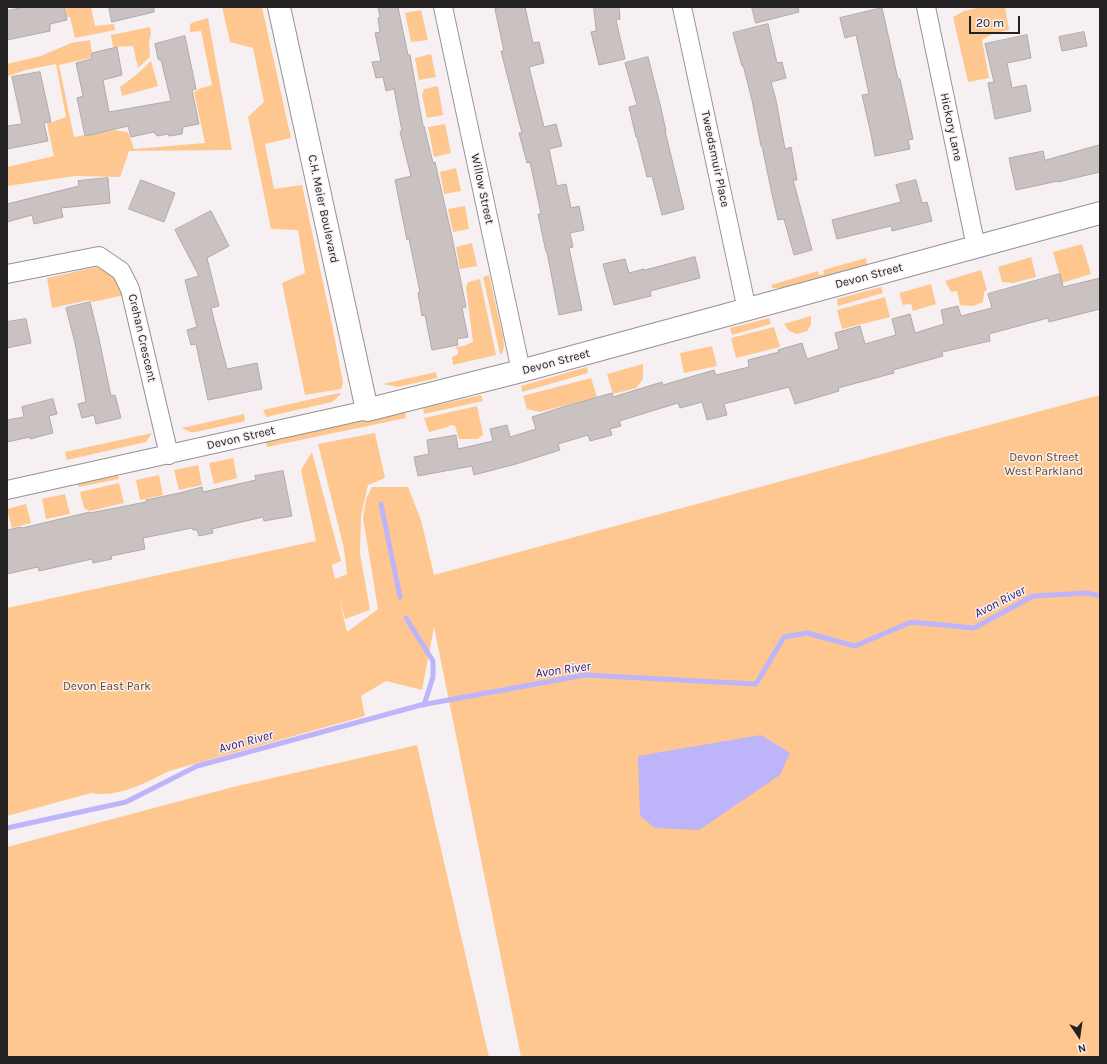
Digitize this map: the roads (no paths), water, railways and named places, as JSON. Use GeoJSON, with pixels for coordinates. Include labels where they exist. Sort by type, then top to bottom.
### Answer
{"type":"FeatureCollection","features":[{"type":"Feature","properties":{"kind":"street","name":"C.H. Meier Boulevard"},"geometry":{"type":"LineString","coordinates":[[279,7],[367,410]]}},
{"type":"Feature","properties":{"kind":"street","name":"Willow Street"},"geometry":{"type":"LineString","coordinates":[[443,7],[521,371]]}},
{"type":"Feature","properties":{"kind":"street","name":"Tweedsmuir Place"},"geometry":{"type":"LineString","coordinates":[[682,7],[747,310]]}},
{"type":"Feature","properties":{"kind":"street","name":"Hickory Lane"},"geometry":{"type":"LineString","coordinates":[[929,8],[976,247]]}},
{"type":"Feature","properties":{"kind":"street","name":"Devon Street"},"geometry":{"type":"LineString","coordinates":[[7,490],[367,410],[521,371],[1100,213]]}},
{"type":"Feature","properties":{"kind":"street","name":"Crehan Crescent"},"geometry":{"type":"LineString","coordinates":[[7,274],[99,256],[121,272],[130,289],[169,455]]}},
{"type":"Feature","properties":{"kind":"waterway"},"geometry":{"type":"LineString","coordinates":[[381,504],[400,597]]}},
{"type":"Feature","properties":{"kind":"waterway","name":"Avon River"},"geometry":{"type":"LineString","coordinates":[[7,828],[126,802],[197,766],[421,705],[585,675],[756,684],[784,637],[807,633],[855,646],[911,622],[974,628],[1033,596],[1087,593],[1100,596]]}},
{"type":"Feature","properties":{"kind":"waterway"},"geometry":{"type":"LineString","coordinates":[[406,618],[433,661],[433,677],[424,705]]}},
{"type":"Feature","properties":{"kind":"park label","name":"Devon Street West Parkland"},"geometry":{"type":"Point","coordinates":[1044,465]}},
{"type":"Feature","properties":{"kind":"park label","name":"Devon East Park"},"geometry":{"type":"Point","coordinates":[107,687]}}]}
